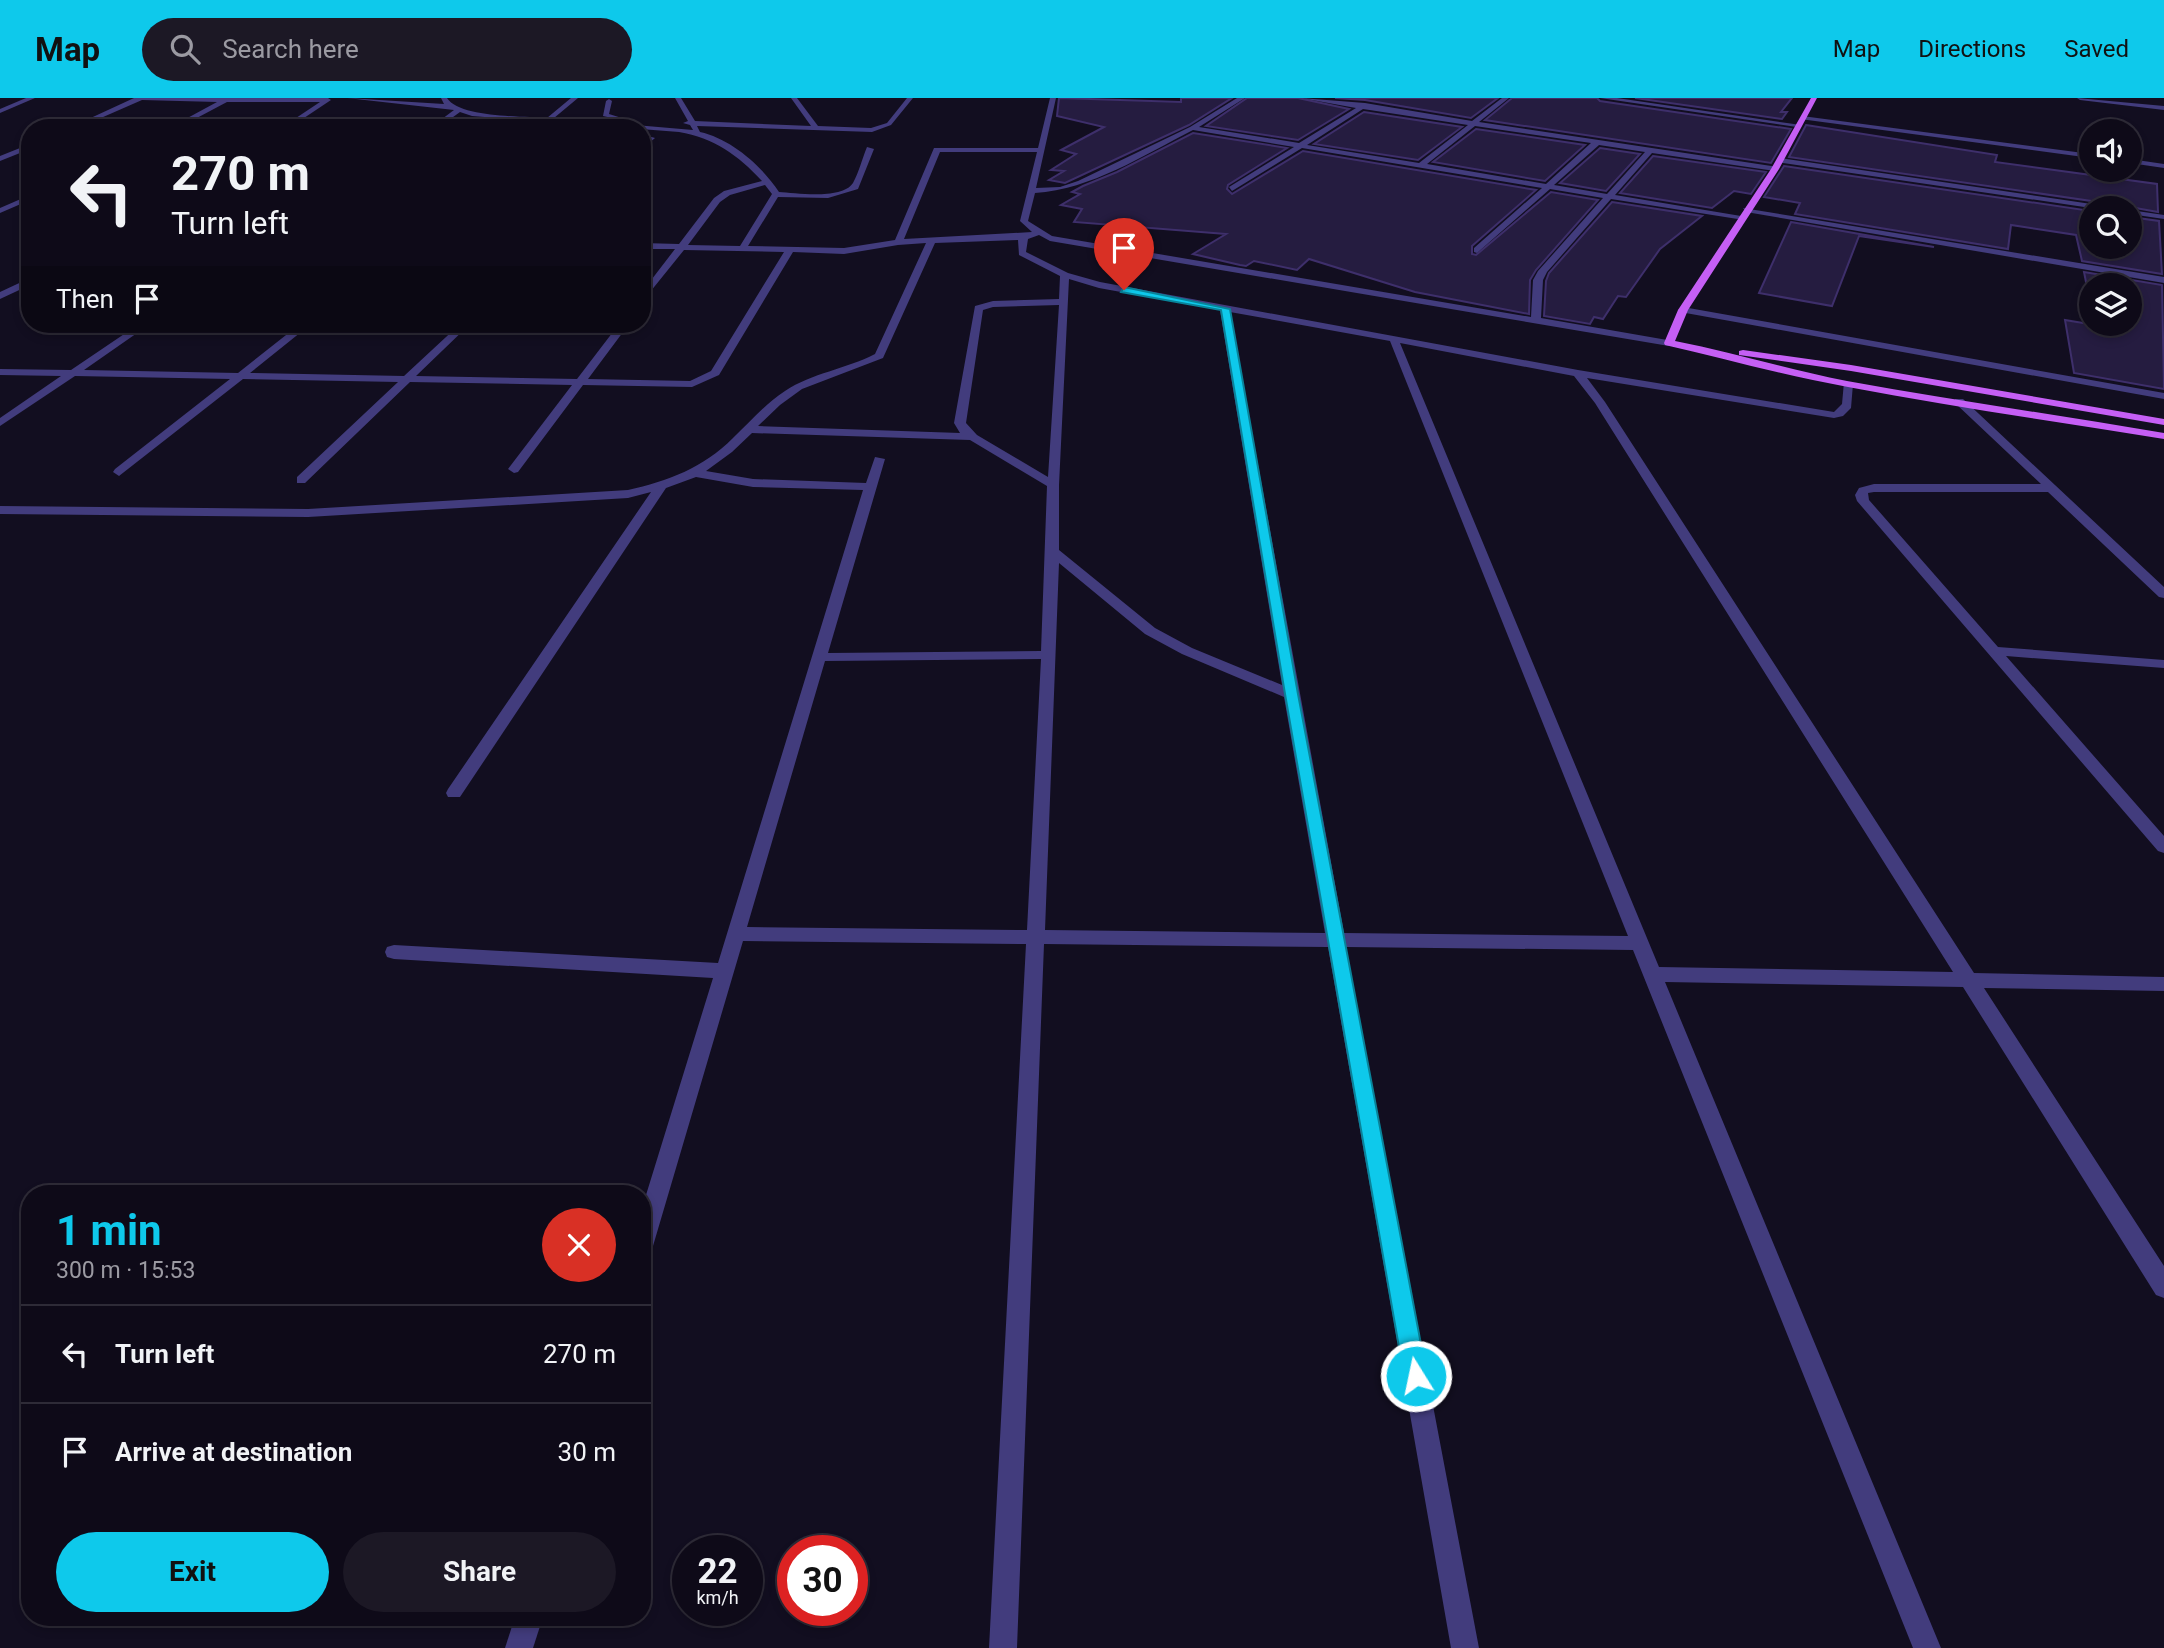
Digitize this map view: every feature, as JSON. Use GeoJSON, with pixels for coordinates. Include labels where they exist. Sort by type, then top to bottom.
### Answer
{"type":"FeatureCollection","features":[{"type":"Feature","properties":{"kind":"main road"},"geometry":{"type":"LineString","coordinates":[[1814,98],[1777,165],[1683,310],[1669,344],[1852,368],[2164,422]]}},
{"type":"Feature","properties":{"kind":"main road"},"geometry":{"type":"LineString","coordinates":[[1711,351],[1760,366],[1849,384],[2164,436]]}},
{"type":"Feature","properties":{"kind":"street"},"geometry":{"type":"LineString","coordinates":[[0,111],[32,98]]}},
{"type":"Feature","properties":{"kind":"street"},"geometry":{"type":"LineString","coordinates":[[93,119],[141,98],[329,99]]}},
{"type":"Feature","properties":{"kind":"street"},"geometry":{"type":"LineString","coordinates":[[350,98],[446,102],[459,110],[512,119]]}},
{"type":"Feature","properties":{"kind":"street"},"geometry":{"type":"LineString","coordinates":[[553,119],[575,98]]}},
{"type":"Feature","properties":{"kind":"street"},"geometry":{"type":"LineString","coordinates":[[678,98],[698,133]]}},
{"type":"Feature","properties":{"kind":"street"},"geometry":{"type":"LineString","coordinates":[[794,98],[817,129]]}},
{"type":"Feature","properties":{"kind":"street"},"geometry":{"type":"LineString","coordinates":[[651,121],[863,131],[889,124],[910,98]]}},
{"type":"Feature","properties":{"kind":"street"},"geometry":{"type":"LineString","coordinates":[[1031,235],[1024,221],[1053,98]]}},
{"type":"Feature","properties":{"kind":"street"},"geometry":{"type":"LineString","coordinates":[[1032,191],[1081,183],[1192,128],[1242,98]]}},
{"type":"Feature","properties":{"kind":"street"},"geometry":{"type":"LineString","coordinates":[[1304,98],[1649,150],[2079,205]]}},
{"type":"Feature","properties":{"kind":"street"},"geometry":{"type":"LineString","coordinates":[[1232,189],[1377,98]]}},
{"type":"Feature","properties":{"kind":"street"},"geometry":{"type":"LineString","coordinates":[[1421,165],[1506,98]]}},
{"type":"Feature","properties":{"kind":"street"},"geometry":{"type":"LineString","coordinates":[[1603,98],[2079,155]]}},
{"type":"Feature","properties":{"kind":"street"},"geometry":{"type":"LineString","coordinates":[[2080,98],[2164,108]]}},
{"type":"Feature","properties":{"kind":"street"},"geometry":{"type":"LineString","coordinates":[[298,119],[329,99]]}},
{"type":"Feature","properties":{"kind":"street"},"geometry":{"type":"LineString","coordinates":[[189,119],[226,100]]}},
{"type":"Feature","properties":{"kind":"street"},"geometry":{"type":"LineString","coordinates":[[610,101],[605,115],[613,119]]}},
{"type":"Feature","properties":{"kind":"street"},"geometry":{"type":"LineString","coordinates":[[446,119],[459,110]]}},
{"type":"Feature","properties":{"kind":"street"},"geometry":{"type":"LineString","coordinates":[[1192,128],[1608,196],[1744,214],[2164,280]]}},
{"type":"Feature","properties":{"kind":"street"},"geometry":{"type":"LineString","coordinates":[[651,129],[698,133],[725,144],[767,182],[776,194]]}},
{"type":"Feature","properties":{"kind":"street"},"geometry":{"type":"LineString","coordinates":[[1477,250],[1596,142]]}},
{"type":"Feature","properties":{"kind":"street"},"geometry":{"type":"LineString","coordinates":[[776,194],[837,195],[850,191],[855,187],[870,149]]}},
{"type":"Feature","properties":{"kind":"street"},"geometry":{"type":"LineString","coordinates":[[0,159],[21,150]]}},
{"type":"Feature","properties":{"kind":"street"},"geometry":{"type":"LineString","coordinates":[[898,242],[937,150],[1041,150]]}},
{"type":"Feature","properties":{"kind":"street"},"geometry":{"type":"LineString","coordinates":[[1536,320],[1538,280],[1542,271],[1649,150]]}},
{"type":"Feature","properties":{"kind":"street"},"geometry":{"type":"LineString","coordinates":[[0,153],[21,153]]}},
{"type":"Feature","properties":{"kind":"street"},"geometry":{"type":"LineString","coordinates":[[2142,163],[2164,166]]}},
{"type":"Feature","properties":{"kind":"street"},"geometry":{"type":"LineString","coordinates":[[651,287],[717,200],[727,193],[767,182]]}},
{"type":"Feature","properties":{"kind":"street"},"geometry":{"type":"LineString","coordinates":[[742,249],[776,194]]}},
{"type":"Feature","properties":{"kind":"street"},"geometry":{"type":"LineString","coordinates":[[0,211],[21,201]]}},
{"type":"Feature","properties":{"kind":"street"},"geometry":{"type":"LineString","coordinates":[[2142,214],[2164,217]]}},
{"type":"Feature","properties":{"kind":"street"},"geometry":{"type":"LineString","coordinates":[[1031,235],[1021,244],[1022,253],[1065,275],[1099,285],[1394,340],[1834,415],[1843,414],[1848,408],[1849,384]]}},
{"type":"Feature","properties":{"kind":"street"},"geometry":{"type":"LineString","coordinates":[[651,246],[844,251],[898,242],[1031,235],[1669,344]]}},
{"type":"Feature","properties":{"kind":"street"},"geometry":{"type":"LineString","coordinates":[[0,510],[309,513],[628,494],[661,487],[695,473],[719,457],[783,397],[799,387],[867,363],[879,356],[932,240]]}},
{"type":"Feature","properties":{"kind":"street"},"geometry":{"type":"LineString","coordinates":[[0,372],[675,386],[692,384],[715,373],[790,250]]}},
{"type":"Feature","properties":{"kind":"street"},"geometry":{"type":"LineString","coordinates":[[1003,1648],[1053,551],[1053,485],[1065,275]]}},
{"type":"Feature","properties":{"kind":"street"},"geometry":{"type":"LineString","coordinates":[[0,296],[21,286]]}},
{"type":"Feature","properties":{"kind":"street"},"geometry":{"type":"LineString","coordinates":[[0,287],[16,288]]}},
{"type":"Feature","properties":{"kind":"street"},"geometry":{"type":"LineString","coordinates":[[1053,485],[972,437],[963,430],[960,423],[978,308],[993,304],[1063,302]]}},
{"type":"Feature","properties":{"kind":"street"},"geometry":{"type":"LineString","coordinates":[[1225,309],[1465,1648]]}},
{"type":"Feature","properties":{"kind":"street"},"geometry":{"type":"LineString","coordinates":[[1683,310],[2164,396]]}},
{"type":"Feature","properties":{"kind":"street"},"geometry":{"type":"LineString","coordinates":[[0,423],[132,333]]}},
{"type":"Feature","properties":{"kind":"street"},"geometry":{"type":"LineString","coordinates":[[119,471],[295,333]]}},
{"type":"Feature","properties":{"kind":"street"},"geometry":{"type":"LineString","coordinates":[[301,480],[456,333]]}},
{"type":"Feature","properties":{"kind":"street"},"geometry":{"type":"LineString","coordinates":[[514,469],[617,333]]}},
{"type":"Feature","properties":{"kind":"street"},"geometry":{"type":"LineString","coordinates":[[1394,340],[1927,1648]]}},
{"type":"Feature","properties":{"kind":"street"},"geometry":{"type":"LineString","coordinates":[[1578,373],[1615,425],[2164,1287]]}},
{"type":"Feature","properties":{"kind":"street"},"geometry":{"type":"LineString","coordinates":[[1959,401],[2164,594]]}},
{"type":"Feature","properties":{"kind":"street"},"geometry":{"type":"LineString","coordinates":[[748,429],[972,437]]}},
{"type":"Feature","properties":{"kind":"street"},"geometry":{"type":"LineString","coordinates":[[651,1217],[879,459]]}},
{"type":"Feature","properties":{"kind":"street"},"geometry":{"type":"LineString","coordinates":[[695,473],[753,483],[871,487]]}},
{"type":"Feature","properties":{"kind":"street"},"geometry":{"type":"LineString","coordinates":[[454,793],[661,487]]}},
{"type":"Feature","properties":{"kind":"street"},"geometry":{"type":"LineString","coordinates":[[2054,488],[1874,488],[1863,491],[1861,495],[1863,501],[2164,847]]}},
{"type":"Feature","properties":{"kind":"street"},"geometry":{"type":"LineString","coordinates":[[1053,551],[1150,631],[1187,651],[1292,694]]}},
{"type":"Feature","properties":{"kind":"street"},"geometry":{"type":"LineString","coordinates":[[1996,651],[2164,664]]}},
{"type":"Feature","properties":{"kind":"street"},"geometry":{"type":"LineString","coordinates":[[820,656],[1048,655]]}},
{"type":"Feature","properties":{"kind":"street"},"geometry":{"type":"LineString","coordinates":[[738,934],[1639,943]]}},
{"type":"Feature","properties":{"kind":"street"},"geometry":{"type":"LineString","coordinates":[[394,952],[726,971]]}},
{"type":"Feature","properties":{"kind":"street"},"geometry":{"type":"LineString","coordinates":[[1653,974],[2164,984]]}},
{"type":"Feature","properties":{"kind":"street"},"geometry":{"type":"LineString","coordinates":[[519,1648],[526,1626]]}},
{"type":"Feature","properties":{"kind":"building"},"geometry":{"type":"Polygon","coordinates":[[[1059,98],[1181,102],[1181,98],[1232,98],[1189,125],[1065,183],[1049,180],[1064,171],[1051,170],[1076,154],[1061,150],[1104,127],[1057,116],[1059,98]]]}},
{"type":"Feature","properties":{"kind":"building"},"geometry":{"type":"Polygon","coordinates":[[[1247,98],[1298,98],[1349,109],[1298,140],[1206,126],[1247,98]]]}},
{"type":"Feature","properties":{"kind":"building"},"geometry":{"type":"Polygon","coordinates":[[[1335,98],[1498,98],[1471,118],[1365,100],[1335,98]]]}},
{"type":"Feature","properties":{"kind":"building"},"geometry":{"type":"Polygon","coordinates":[[[1512,98],[1597,98],[1600,101],[1791,129],[1771,163],[1485,120],[1512,98]]]}},
{"type":"Feature","properties":{"kind":"building"},"geometry":{"type":"Polygon","coordinates":[[[1635,98],[1792,98],[1781,112],[1787,112],[1782,119],[1635,98]]]}},
{"type":"Feature","properties":{"kind":"building"},"geometry":{"type":"Polygon","coordinates":[[[1364,112],[1462,127],[1418,160],[1314,144],[1364,112]]]}},
{"type":"Feature","properties":{"kind":"building"},"geometry":{"type":"Polygon","coordinates":[[[1806,125],[1997,155],[1995,162],[2079,173],[2079,182],[2157,184],[2158,212],[2142,209],[2142,196],[2079,196],[2079,199],[1789,157],[1806,125]]]}},
{"type":"Feature","properties":{"kind":"building"},"geometry":{"type":"Polygon","coordinates":[[[1476,129],[1585,145],[1545,181],[1433,162],[1476,129]]]}},
{"type":"Feature","properties":{"kind":"building"},"geometry":{"type":"Polygon","coordinates":[[[1193,133],[1287,148],[1228,185],[1227,189],[1232,194],[1303,151],[1536,190],[1472,246],[1472,254],[1476,255],[1551,192],[1598,200],[1536,270],[1530,280],[1529,314],[1415,292],[1309,259],[1297,270],[1254,261],[1246,266],[1240,265],[1193,254],[1226,234],[1074,222],[1082,209],[1061,205],[1080,194],[1072,192],[1083,186],[1117,172],[1193,133]]]}},
{"type":"Feature","properties":{"kind":"building"},"geometry":{"type":"Polygon","coordinates":[[[1600,148],[1640,154],[1606,191],[1560,183],[1600,148]]]}},
{"type":"Feature","properties":{"kind":"building"},"geometry":{"type":"Polygon","coordinates":[[[1653,156],[1766,172],[1751,194],[1734,191],[1712,208],[1620,193],[1653,156]]]}},
{"type":"Feature","properties":{"kind":"building"},"geometry":{"type":"Polygon","coordinates":[[[1784,166],[2079,209],[2079,248],[2076,235],[2011,225],[2008,249],[1795,214],[1800,203],[1764,197],[1784,166]]]}},
{"type":"Feature","properties":{"kind":"building"},"geometry":{"type":"Polygon","coordinates":[[[1612,202],[1702,216],[1660,249],[1626,297],[1618,296],[1603,319],[1594,317],[1590,324],[1544,316],[1549,273],[1612,202]]]}},
{"type":"Feature","properties":{"kind":"building"},"geometry":{"type":"Polygon","coordinates":[[[2142,219],[2159,221],[2162,274],[2082,261],[2142,259],[2142,219]]]}},
{"type":"Feature","properties":{"kind":"building"},"geometry":{"type":"Polygon","coordinates":[[[1791,222],[1934,247],[1859,236],[1832,306],[1759,293],[1791,222]]]}},
{"type":"Feature","properties":{"kind":"building"},"geometry":{"type":"Polygon","coordinates":[[[2142,282],[2162,285],[2164,389],[2074,373],[2065,320],[2079,322],[2079,336],[2142,336],[2142,282]]]}},
{"type":"Feature","properties":{"kind":"route"},"geometry":{"type":"LineString","coordinates":[[1124,290],[1225,309],[1416,1376]]}}]}
